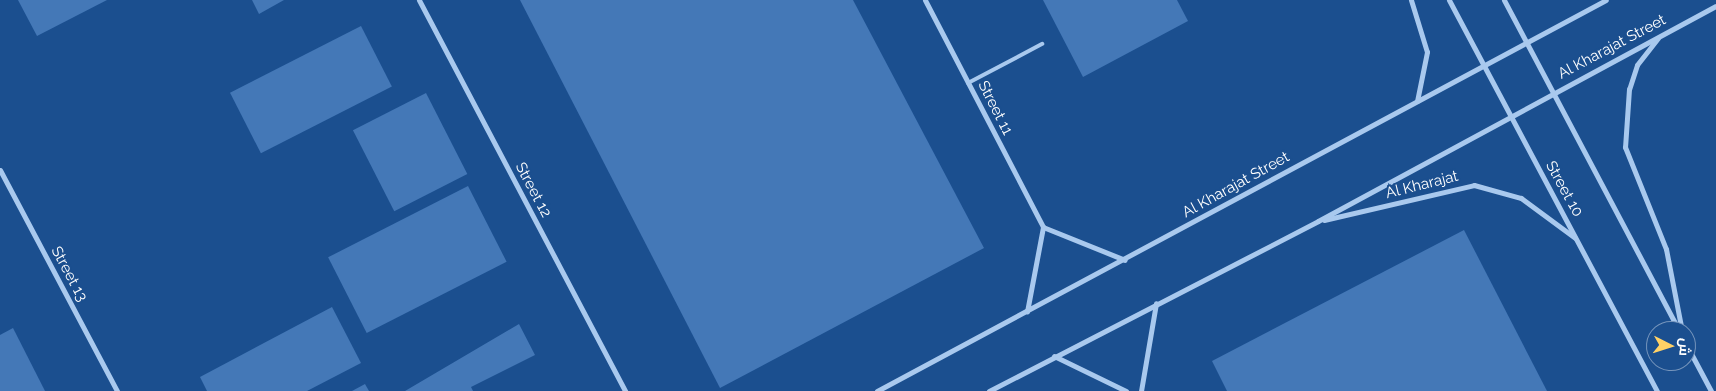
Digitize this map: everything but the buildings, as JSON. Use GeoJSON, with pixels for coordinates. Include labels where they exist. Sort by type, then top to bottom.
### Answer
{"type":"FeatureCollection","features":[{"type":"Feature","properties":{"kind":"street","name":"Street 12"},"geometry":{"type":"LineString","coordinates":[[418,0],[625,391]]}},
{"type":"Feature","properties":{"kind":"street","name":"Street 11"},"geometry":{"type":"LineString","coordinates":[[925,0],[1043,227]]}},
{"type":"Feature","properties":{"kind":"street"},"geometry":{"type":"LineString","coordinates":[[1411,0],[1427,52],[1417,101]]}},
{"type":"Feature","properties":{"kind":"street","name":"Street 10"},"geometry":{"type":"LineString","coordinates":[[1449,0],[1657,391]]}},
{"type":"Feature","properties":{"kind":"street"},"geometry":{"type":"LineString","coordinates":[[1504,0],[1552,93],[1676,321]]}},
{"type":"Feature","properties":{"kind":"street","name":"Al Kharajat Street"},"geometry":{"type":"LineString","coordinates":[[877,391],[1126,260],[1606,0]]}},
{"type":"Feature","properties":{"kind":"street","name":"Al Kharajat Street"},"geometry":{"type":"LineString","coordinates":[[989,391],[1156,302],[1318,221],[1716,6]]}},
{"type":"Feature","properties":{"kind":"street"},"geometry":{"type":"LineString","coordinates":[[1660,36],[1637,65],[1629,89],[1625,147],[1666,249],[1679,321]]}},
{"type":"Feature","properties":{"kind":"street","name":"Street 13"},"geometry":{"type":"LineString","coordinates":[[0,170],[117,391]]}},
{"type":"Feature","properties":{"kind":"street","name":"Al Kharajat"},"geometry":{"type":"LineString","coordinates":[[1318,221],[1474,185],[1521,198],[1577,240]]}},
{"type":"Feature","properties":{"kind":"street"},"geometry":{"type":"LineString","coordinates":[[1027,312],[1043,227],[1126,260]]}},
{"type":"Feature","properties":{"kind":"street"},"geometry":{"type":"LineString","coordinates":[[1141,391],[1156,302]]}},
{"type":"Feature","properties":{"kind":"street"},"geometry":{"type":"LineString","coordinates":[[1054,356],[1126,391]]}},
{"type":"Feature","properties":{"kind":"street"},"geometry":{"type":"LineString","coordinates":[[1696,363],[1711,391]]}},
{"type":"Feature","properties":{"kind":"lane"},"geometry":{"type":"LineString","coordinates":[[968,83],[1042,44]]}}]}
